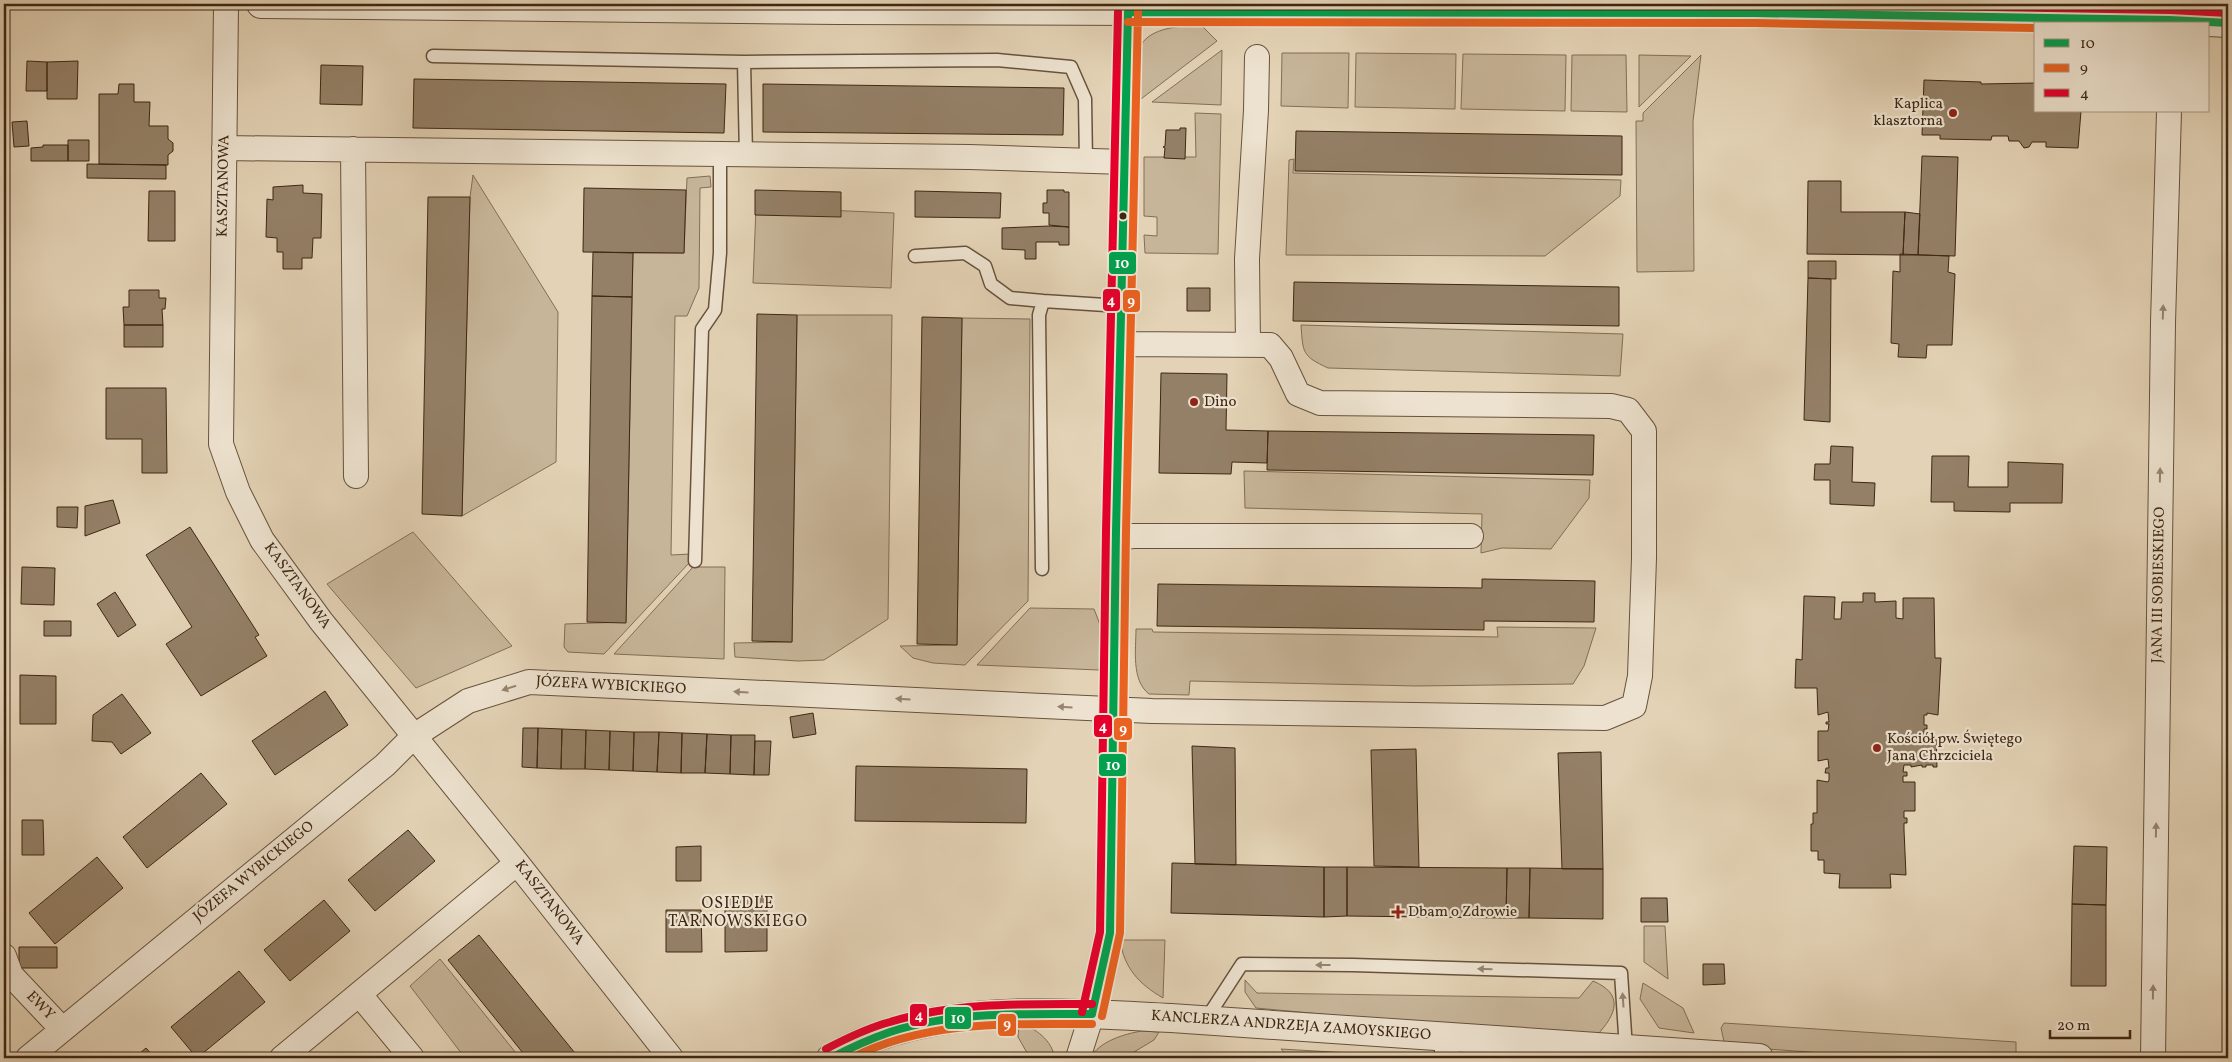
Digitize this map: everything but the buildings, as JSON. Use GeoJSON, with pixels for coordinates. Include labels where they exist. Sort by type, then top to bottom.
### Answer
{"type":"FeatureCollection","features":[{"type":"Feature","properties":{"kind":"street","name":"KASZTANOWA"},"geometry":{"type":"LineString","coordinates":[[226,4],[221,444],[238,492],[262,540],[321,621],[518,863],[672,1058]]}},
{"type":"Feature","properties":{"kind":"street"},"geometry":{"type":"LineString","coordinates":[[261,4],[1009,7],[1128,12],[1300,8],[1756,8],[2170,16],[2228,23]]}},
{"type":"Feature","properties":{"kind":"street"},"geometry":{"type":"LineString","coordinates":[[1078,1058],[1092,1014],[1110,933],[1116,538],[1128,12]]}},
{"type":"Feature","properties":{"kind":"street"},"geometry":{"type":"LineString","coordinates":[[1120,344],[1248,345],[1247,259],[1256,110],[1257,57]]}},
{"type":"Feature","properties":{"kind":"street","name":"JANA III SOBIESKIEGO"},"geometry":{"type":"LineString","coordinates":[[2153,1058],[2163,323],[2169,112]]}},
{"type":"Feature","properties":{"kind":"street"},"geometry":{"type":"LineString","coordinates":[[224,148],[746,156],[969,157],[1124,162]]}},
{"type":"Feature","properties":{"kind":"street"},"geometry":{"type":"LineString","coordinates":[[353,149],[356,476]]}},
{"type":"Feature","properties":{"kind":"street","name":"JÓZEFA WYBICKIEGO"},"geometry":{"type":"LineString","coordinates":[[28,1058],[385,765],[414,736],[468,700],[529,682],[1114,709],[1605,718],[1634,706],[1640,676],[1644,558],[1644,430],[1628,410],[1611,406],[1320,403],[1298,394],[1281,358],[1270,345],[1248,345]]}},
{"type":"Feature","properties":{"kind":"street"},"geometry":{"type":"LineString","coordinates":[[1116,538],[1133,536],[1471,536]]}},
{"type":"Feature","properties":{"kind":"street"},"geometry":{"type":"LineString","coordinates":[[282,1058],[518,863]]}},
{"type":"Feature","properties":{"kind":"street","name":"EWY"},"geometry":{"type":"LineString","coordinates":[[4,956],[11,975],[62,1029]]}},
{"type":"Feature","properties":{"kind":"street"},"geometry":{"type":"LineString","coordinates":[[360,995],[412,1058]]}},
{"type":"Feature","properties":{"kind":"street","name":"KANCLERZA ANDRZEJA ZAMOYSKIEGO"},"geometry":{"type":"LineString","coordinates":[[831,1058],[852,1045],[899,1030],[948,1019],[1013,1014],[1092,1014],[1205,1022],[1447,1047],[1626,1049],[1759,1058]]}},
{"type":"Feature","properties":{"kind":"lane"},"geometry":{"type":"LineString","coordinates":[[433,56],[744,62],[997,60],[1071,67],[1085,99],[1086,162]]}},
{"type":"Feature","properties":{"kind":"lane"},"geometry":{"type":"LineString","coordinates":[[744,62],[746,156]]}},
{"type":"Feature","properties":{"kind":"lane"},"geometry":{"type":"LineString","coordinates":[[695,561],[702,329],[716,310],[720,253],[720,155]]}},
{"type":"Feature","properties":{"kind":"lane"},"geometry":{"type":"LineString","coordinates":[[916,256],[965,253],[984,266],[991,284],[1010,298],[1121,306]]}},
{"type":"Feature","properties":{"kind":"lane"},"geometry":{"type":"LineString","coordinates":[[1042,301],[1039,315],[1042,569]]}},
{"type":"Feature","properties":{"kind":"lane"},"geometry":{"type":"LineString","coordinates":[[1205,1022],[1242,964],[1353,965],[1620,973],[1626,1049]]}},
{"type":"Feature","properties":{"kind":"shaded area"},"geometry":{"type":"Polygon","coordinates":[[[1201,25],[1217,41],[1137,102],[1138,54],[1141,45],[1154,33],[1163,30],[1173,27],[1201,25]]]}},
{"type":"Feature","properties":{"kind":"shaded area"},"geometry":{"type":"Polygon","coordinates":[[[1222,50],[1221,105],[1152,102],[1222,50]]]}},
{"type":"Feature","properties":{"kind":"shaded area"},"geometry":{"type":"Polygon","coordinates":[[[1282,53],[1349,53],[1348,108],[1281,106],[1282,53]]]}},
{"type":"Feature","properties":{"kind":"shaded area"},"geometry":{"type":"Polygon","coordinates":[[[1356,53],[1456,54],[1455,109],[1355,107],[1356,53]]]}},
{"type":"Feature","properties":{"kind":"shaded area"},"geometry":{"type":"Polygon","coordinates":[[[1463,54],[1566,55],[1565,111],[1461,109],[1463,54]]]}},
{"type":"Feature","properties":{"kind":"shaded area"},"geometry":{"type":"Polygon","coordinates":[[[1572,55],[1626,55],[1627,112],[1571,111],[1572,55]]]}},
{"type":"Feature","properties":{"kind":"shaded area"},"geometry":{"type":"Polygon","coordinates":[[[1639,55],[1691,56],[1639,107],[1639,55]]]}},
{"type":"Feature","properties":{"kind":"shaded area"},"geometry":{"type":"Polygon","coordinates":[[[1701,55],[1693,121],[1694,271],[1637,272],[1636,121],[1643,121],[1643,113],[1701,55]]]}},
{"type":"Feature","properties":{"kind":"shaded area"},"geometry":{"type":"Polygon","coordinates":[[[1195,113],[1221,114],[1218,254],[1145,253],[1144,235],[1157,236],[1157,217],[1144,216],[1144,157],[1196,157],[1195,113]]]}},
{"type":"Feature","properties":{"kind":"shaded area"},"geometry":{"type":"Polygon","coordinates":[[[1294,159],[1293,173],[1621,180],[1620,196],[1545,256],[1286,255],[1289,160],[1294,159]]]}},
{"type":"Feature","properties":{"kind":"shaded area"},"geometry":{"type":"Polygon","coordinates":[[[473,175],[558,312],[556,462],[462,516],[470,197],[473,175]]]}},
{"type":"Feature","properties":{"kind":"shaded area"},"geometry":{"type":"Polygon","coordinates":[[[710,176],[711,187],[700,188],[699,288],[687,316],[675,316],[671,555],[691,554],[690,562],[604,654],[568,652],[564,647],[565,624],[626,622],[633,253],[684,253],[687,178],[710,176]]]}},
{"type":"Feature","properties":{"kind":"shaded area"},"geometry":{"type":"Polygon","coordinates":[[[756,207],[894,213],[891,288],[753,283],[756,207]]]}},
{"type":"Feature","properties":{"kind":"shaded area"},"geometry":{"type":"Polygon","coordinates":[[[797,315],[892,315],[888,619],[824,660],[798,661],[735,657],[734,643],[792,642],[797,315]]]}},
{"type":"Feature","properties":{"kind":"shaded area"},"geometry":{"type":"Polygon","coordinates":[[[962,318],[1030,319],[1028,601],[965,665],[933,663],[913,658],[900,646],[957,645],[962,318]]]}},
{"type":"Feature","properties":{"kind":"shaded area"},"geometry":{"type":"Polygon","coordinates":[[[1301,325],[1623,334],[1620,376],[1328,368],[1313,360],[1305,352],[1302,342],[1301,325]]]}},
{"type":"Feature","properties":{"kind":"shaded area"},"geometry":{"type":"Polygon","coordinates":[[[1244,471],[1590,480],[1589,498],[1551,549],[1502,548],[1481,553],[1482,514],[1245,508],[1244,471]]]}},
{"type":"Feature","properties":{"kind":"shaded area"},"geometry":{"type":"Polygon","coordinates":[[[413,532],[512,646],[416,688],[327,584],[413,532]]]}},
{"type":"Feature","properties":{"kind":"shaded area"},"geometry":{"type":"Polygon","coordinates":[[[693,567],[725,567],[724,659],[614,654],[693,567]]]}},
{"type":"Feature","properties":{"kind":"shaded area"},"geometry":{"type":"Polygon","coordinates":[[[1030,608],[1094,609],[1104,635],[1099,670],[977,665],[1030,608]]]}},
{"type":"Feature","properties":{"kind":"shaded area"},"geometry":{"type":"Polygon","coordinates":[[[1497,627],[1596,628],[1584,666],[1573,684],[1416,686],[1190,681],[1189,695],[1149,694],[1139,681],[1135,655],[1136,629],[1152,629],[1153,632],[1498,637],[1497,627]]]}},
{"type":"Feature","properties":{"kind":"shaded area"},"geometry":{"type":"Polygon","coordinates":[[[1644,926],[1665,926],[1668,979],[1644,962],[1644,926]]]}},
{"type":"Feature","properties":{"kind":"shaded area"},"geometry":{"type":"Polygon","coordinates":[[[1120,940],[1165,940],[1163,998],[1147,987],[1134,974],[1125,959],[1120,940]]]}},
{"type":"Feature","properties":{"kind":"shaded area"},"geometry":{"type":"Polygon","coordinates":[[[440,959],[520,1058],[465,1058],[410,986],[440,959]]]}},
{"type":"Feature","properties":{"kind":"shaded area"},"geometry":{"type":"Polygon","coordinates":[[[1245,980],[1257,993],[1579,998],[1593,981],[1610,992],[1614,1005],[1609,1020],[1597,1035],[1397,1021],[1256,1008],[1245,992],[1245,980]]]}},
{"type":"Feature","properties":{"kind":"shaded area"},"geometry":{"type":"Polygon","coordinates":[[[1643,983],[1683,1008],[1694,1033],[1659,1028],[1640,999],[1643,983]]]}},
{"type":"Feature","properties":{"kind":"shaded area"},"geometry":{"type":"Polygon","coordinates":[[[1724,1023],[2016,1042],[2016,1057],[1893,1058],[1725,1046],[1721,1028],[1724,1023]]]}},
{"type":"Feature","properties":{"kind":"shaded area"},"geometry":{"type":"Polygon","coordinates":[[[1019,1024],[1037,1031],[1051,1046],[1054,1058],[1030,1058],[1018,1037],[1019,1024]]]}},
{"type":"Feature","properties":{"kind":"shaded area"},"geometry":{"type":"Polygon","coordinates":[[[1142,1031],[1159,1032],[1154,1040],[1124,1058],[1090,1058],[1100,1047],[1113,1039],[1142,1031]]]}},
{"type":"Feature","properties":{"kind":"shaded area"},"geometry":{"type":"Polygon","coordinates":[[[1281,1049],[1400,1056],[1408,1058],[1289,1058],[1281,1049]]]}},
{"type":"Feature","properties":{"kind":"transit line","name":"4"},"geometry":{"type":"LineString","coordinates":[[1800,4],[2170,10],[2228,13]]}},
{"type":"Feature","properties":{"kind":"transit line","name":"4"},"geometry":{"type":"LineString","coordinates":[[1082,1012],[1100,932],[1106,531],[1118,12]]}},
{"type":"Feature","properties":{"kind":"transit line","name":"10"},"geometry":{"type":"LineString","coordinates":[[1128,12],[1756,13],[2209,22]]}},
{"type":"Feature","properties":{"kind":"transit line","name":"10"},"geometry":{"type":"LineString","coordinates":[[1092,1014],[1110,933],[1116,531],[1128,12]]}},
{"type":"Feature","properties":{"kind":"transit line","name":"9"},"geometry":{"type":"LineString","coordinates":[[1102,1016],[1120,933],[1126,531],[1138,12]]}},
{"type":"Feature","properties":{"kind":"transit line","name":"9"},"geometry":{"type":"LineString","coordinates":[[1128,22],[1756,23],[2034,28]]}},
{"type":"Feature","properties":{"kind":"transit line","name":"10"},"geometry":{"type":"LineString","coordinates":[[2210,22],[2228,23]]}},
{"type":"Feature","properties":{"kind":"transit line","name":"4"},"geometry":{"type":"LineString","coordinates":[[826,1049],[873,1027],[915,1015],[990,1006],[1092,1004]]}},
{"type":"Feature","properties":{"kind":"transit line","name":"10"},"geometry":{"type":"LineString","coordinates":[[831,1058],[890,1032],[940,1020],[991,1015],[1092,1014]]}},
{"type":"Feature","properties":{"kind":"transit line","name":"9"},"geometry":{"type":"LineString","coordinates":[[852,1058],[880,1046],[909,1037],[939,1031],[1000,1025],[1092,1024]]}},
{"type":"Feature","properties":{"kind":"place","name":"Kaplica klasztorna"},"geometry":{"type":"Point","coordinates":[1953,113]}},
{"type":"Feature","properties":{"kind":"place","name":"Dino"},"geometry":{"type":"Point","coordinates":[1194,402]}},
{"type":"Feature","properties":{"kind":"place","name":"Kościół pw. Świętego Jana Chrzciciela"},"geometry":{"type":"Point","coordinates":[1877,748]}},
{"type":"Feature","properties":{"kind":"place","name":"Dbam o Zdrowie"},"geometry":{"type":"Point","coordinates":[1398,912]}},
{"type":"Feature","properties":{"kind":"district","name":"OSIEDLE TARNOWSKIEGO"},"geometry":{"type":"Point","coordinates":[738,913]}}]}
